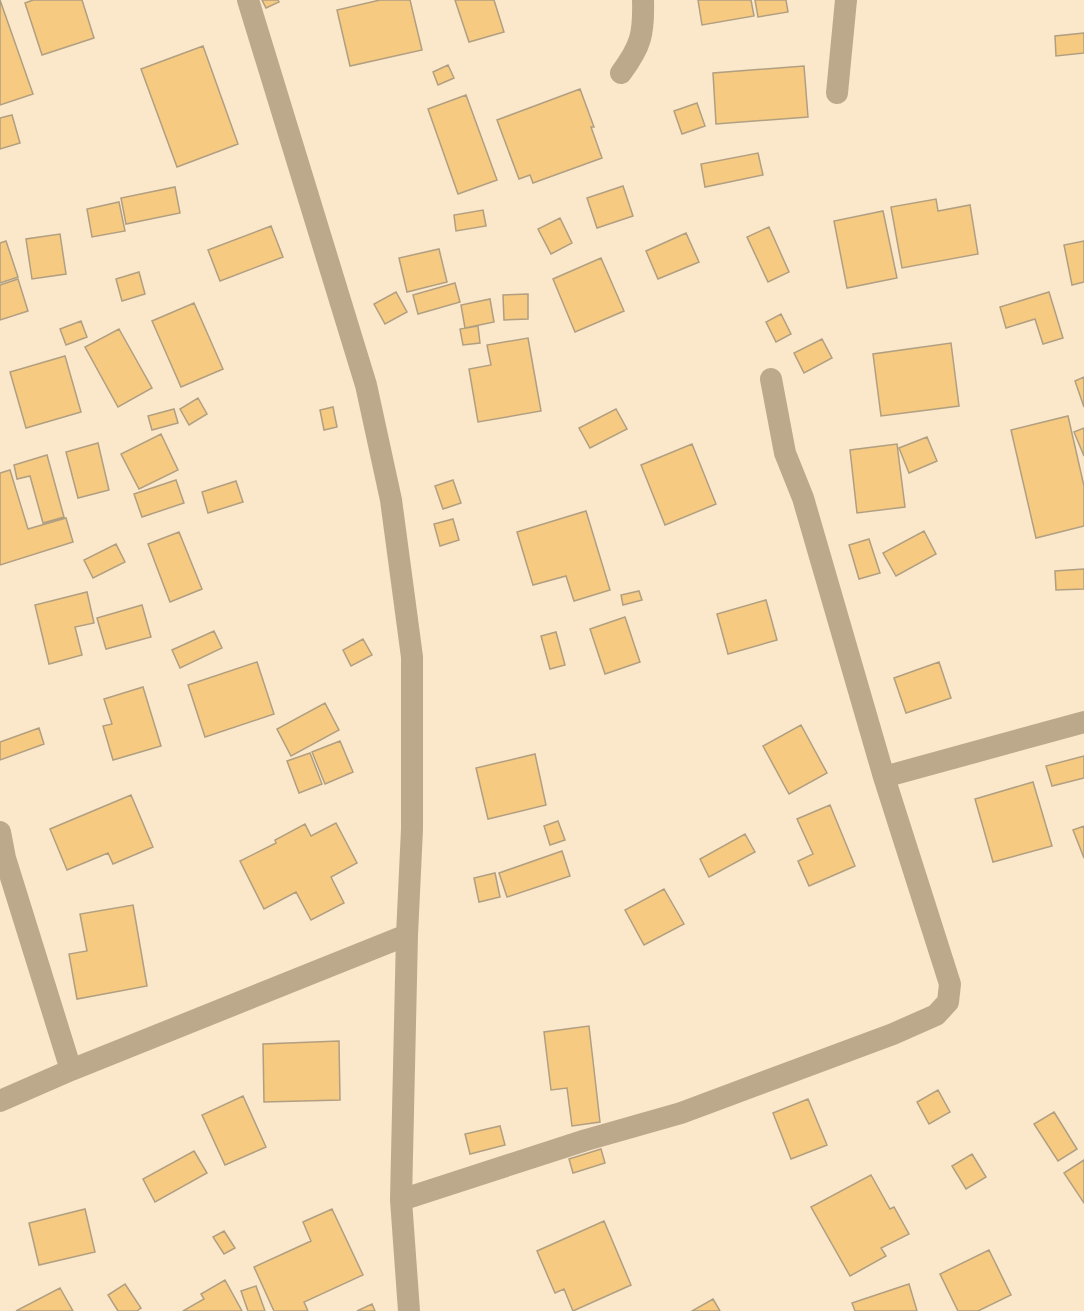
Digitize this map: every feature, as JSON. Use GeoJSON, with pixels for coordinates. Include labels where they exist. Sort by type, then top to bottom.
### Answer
{"type":"FeatureCollection","features":[{"type":"Feature","properties":{"kind":"street"},"geometry":{"type":"LineString","coordinates":[[248,0],[366,385],[391,500],[412,657],[412,829],[407,935],[401,1200],[409,1311]]}},
{"type":"Feature","properties":{"kind":"street"},"geometry":{"type":"LineString","coordinates":[[621,74],[636,53],[644,24],[644,0]]}},
{"type":"Feature","properties":{"kind":"street"},"geometry":{"type":"LineString","coordinates":[[837,93],[846,0]]}},
{"type":"Feature","properties":{"kind":"street"},"geometry":{"type":"LineString","coordinates":[[401,1200],[576,1143],[681,1113],[893,1034],[936,1015],[948,1002],[950,984],[884,777],[803,498],[785,453],[771,380]]}},
{"type":"Feature","properties":{"kind":"street"},"geometry":{"type":"LineString","coordinates":[[884,777],[1084,722]]}},
{"type":"Feature","properties":{"kind":"street"},"geometry":{"type":"LineString","coordinates":[[0,832],[5,858],[71,1070]]}},
{"type":"Feature","properties":{"kind":"street"},"geometry":{"type":"LineString","coordinates":[[0,1101],[71,1070],[407,935]]}},
{"type":"Feature","properties":{"kind":"building"},"geometry":{"type":"Polygon","coordinates":[[[0,0],[33,94],[0,105],[0,0]]]}},
{"type":"Feature","properties":{"kind":"building"},"geometry":{"type":"Polygon","coordinates":[[[33,0],[82,0],[94,38],[42,55],[25,3],[33,0]]]}},
{"type":"Feature","properties":{"kind":"building"},"geometry":{"type":"Polygon","coordinates":[[[262,0],[278,0],[279,2],[266,8],[262,0]]]}},
{"type":"Feature","properties":{"kind":"building"},"geometry":{"type":"Polygon","coordinates":[[[380,0],[410,0],[422,50],[350,66],[337,10],[380,0]]]}},
{"type":"Feature","properties":{"kind":"building"},"geometry":{"type":"Polygon","coordinates":[[[455,0],[494,0],[504,32],[469,42],[455,0]]]}},
{"type":"Feature","properties":{"kind":"building"},"geometry":{"type":"Polygon","coordinates":[[[698,0],[751,0],[754,16],[702,25],[698,0]]]}},
{"type":"Feature","properties":{"kind":"building"},"geometry":{"type":"Polygon","coordinates":[[[755,0],[786,0],[788,12],[758,17],[755,0]]]}},
{"type":"Feature","properties":{"kind":"building"},"geometry":{"type":"Polygon","coordinates":[[[1084,33],[1084,53],[1056,56],[1055,36],[1084,33]]]}},
{"type":"Feature","properties":{"kind":"building"},"geometry":{"type":"Polygon","coordinates":[[[203,46],[238,144],[177,167],[141,69],[203,46]]]}},
{"type":"Feature","properties":{"kind":"building"},"geometry":{"type":"Polygon","coordinates":[[[448,65],[454,78],[438,85],[433,72],[448,65]]]}},
{"type":"Feature","properties":{"kind":"building"},"geometry":{"type":"Polygon","coordinates":[[[804,66],[808,117],[716,124],[713,73],[804,66]]]}},
{"type":"Feature","properties":{"kind":"building"},"geometry":{"type":"Polygon","coordinates":[[[580,89],[602,158],[533,183],[530,175],[519,179],[497,120],[580,89]]]}},
{"type":"Feature","properties":{"kind":"building"},"geometry":{"type":"Polygon","coordinates":[[[466,95],[497,180],[458,194],[428,109],[466,95]]]}},
{"type":"Feature","properties":{"kind":"building"},"geometry":{"type":"Polygon","coordinates":[[[697,103],[705,126],[682,134],[674,111],[697,103]]]}},
{"type":"Feature","properties":{"kind":"building"},"geometry":{"type":"Polygon","coordinates":[[[12,115],[20,143],[0,149],[0,118],[12,115]]]}},
{"type":"Feature","properties":{"kind":"building"},"geometry":{"type":"Polygon","coordinates":[[[758,153],[763,175],[705,187],[701,164],[758,153]]]}},
{"type":"Feature","properties":{"kind":"building"},"geometry":{"type":"Polygon","coordinates":[[[623,186],[633,216],[597,228],[587,198],[623,186]]]}},
{"type":"Feature","properties":{"kind":"building"},"geometry":{"type":"Polygon","coordinates":[[[175,187],[180,213],[126,224],[121,198],[175,187]]]}},
{"type":"Feature","properties":{"kind":"building"},"geometry":{"type":"Polygon","coordinates":[[[936,199],[938,211],[970,205],[978,254],[902,268],[891,207],[936,199]]]}},
{"type":"Feature","properties":{"kind":"building"},"geometry":{"type":"Polygon","coordinates":[[[119,202],[125,231],[92,237],[87,209],[119,202]]]}},
{"type":"Feature","properties":{"kind":"building"},"geometry":{"type":"Polygon","coordinates":[[[483,210],[486,226],[456,231],[454,215],[483,210]]]}},
{"type":"Feature","properties":{"kind":"building"},"geometry":{"type":"Polygon","coordinates":[[[883,211],[897,278],[847,288],[834,221],[883,211]]]}},
{"type":"Feature","properties":{"kind":"building"},"geometry":{"type":"Polygon","coordinates":[[[560,218],[572,243],[551,254],[538,229],[560,218]]]}},
{"type":"Feature","properties":{"kind":"building"},"geometry":{"type":"Polygon","coordinates":[[[271,226],[283,257],[220,281],[208,250],[271,226]]]}},
{"type":"Feature","properties":{"kind":"building"},"geometry":{"type":"Polygon","coordinates":[[[769,227],[789,272],[768,282],[747,237],[769,227]]]}},
{"type":"Feature","properties":{"kind":"building"},"geometry":{"type":"Polygon","coordinates":[[[686,233],[699,262],[658,279],[646,251],[686,233]]]}},
{"type":"Feature","properties":{"kind":"building"},"geometry":{"type":"Polygon","coordinates":[[[60,234],[66,274],[32,279],[26,239],[60,234]]]}},
{"type":"Feature","properties":{"kind":"building"},"geometry":{"type":"Polygon","coordinates":[[[6,241],[18,277],[0,283],[0,243],[6,241]]]}},
{"type":"Feature","properties":{"kind":"building"},"geometry":{"type":"Polygon","coordinates":[[[1084,241],[1084,282],[1072,285],[1064,245],[1084,241]]]}},
{"type":"Feature","properties":{"kind":"building"},"geometry":{"type":"Polygon","coordinates":[[[439,249],[447,282],[407,292],[399,258],[439,249]]]}},
{"type":"Feature","properties":{"kind":"building"},"geometry":{"type":"Polygon","coordinates":[[[601,258],[624,311],[575,332],[553,279],[601,258]]]}},
{"type":"Feature","properties":{"kind":"building"},"geometry":{"type":"Polygon","coordinates":[[[139,272],[145,294],[122,301],[116,279],[139,272]]]}},
{"type":"Feature","properties":{"kind":"building"},"geometry":{"type":"Polygon","coordinates":[[[18,279],[28,311],[0,320],[0,285],[18,279]]]}},
{"type":"Feature","properties":{"kind":"building"},"geometry":{"type":"Polygon","coordinates":[[[455,283],[460,302],[418,314],[413,295],[455,283]]]}},
{"type":"Feature","properties":{"kind":"building"},"geometry":{"type":"Polygon","coordinates":[[[396,292],[407,312],[385,324],[374,304],[396,292]]]}},
{"type":"Feature","properties":{"kind":"building"},"geometry":{"type":"Polygon","coordinates":[[[1049,292],[1063,338],[1043,344],[1035,319],[1006,328],[1000,307],[1049,292]]]}},
{"type":"Feature","properties":{"kind":"building"},"geometry":{"type":"Polygon","coordinates":[[[528,294],[528,319],[504,320],[503,295],[528,294]]]}},
{"type":"Feature","properties":{"kind":"building"},"geometry":{"type":"Polygon","coordinates":[[[490,299],[494,322],[465,328],[461,305],[490,299]]]}},
{"type":"Feature","properties":{"kind":"building"},"geometry":{"type":"Polygon","coordinates":[[[194,303],[223,369],[181,387],[152,321],[194,303]]]}},
{"type":"Feature","properties":{"kind":"building"},"geometry":{"type":"Polygon","coordinates":[[[781,314],[791,334],[776,342],[766,322],[781,314]]]}},
{"type":"Feature","properties":{"kind":"building"},"geometry":{"type":"Polygon","coordinates":[[[81,321],[87,337],[66,345],[60,329],[81,321]]]}},
{"type":"Feature","properties":{"kind":"building"},"geometry":{"type":"Polygon","coordinates":[[[478,326],[480,343],[463,345],[460,329],[478,326]]]}},
{"type":"Feature","properties":{"kind":"building"},"geometry":{"type":"Polygon","coordinates":[[[119,329],[152,388],[118,407],[85,347],[119,329]]]}},
{"type":"Feature","properties":{"kind":"building"},"geometry":{"type":"Polygon","coordinates":[[[528,338],[541,411],[478,422],[469,369],[491,365],[487,345],[528,338]]]}},
{"type":"Feature","properties":{"kind":"building"},"geometry":{"type":"Polygon","coordinates":[[[822,339],[832,358],[804,373],[794,353],[822,339]]]}},
{"type":"Feature","properties":{"kind":"building"},"geometry":{"type":"Polygon","coordinates":[[[951,343],[959,406],[881,416],[873,354],[951,343]]]}},
{"type":"Feature","properties":{"kind":"building"},"geometry":{"type":"Polygon","coordinates":[[[65,356],[81,412],[26,428],[10,372],[65,356]]]}},
{"type":"Feature","properties":{"kind":"building"},"geometry":{"type":"Polygon","coordinates":[[[1084,377],[1084,407],[1075,381],[1084,377]]]}},
{"type":"Feature","properties":{"kind":"building"},"geometry":{"type":"Polygon","coordinates":[[[198,398],[207,414],[189,425],[180,409],[198,398]]]}},
{"type":"Feature","properties":{"kind":"building"},"geometry":{"type":"Polygon","coordinates":[[[333,407],[337,427],[324,430],[320,410],[333,407]]]}},
{"type":"Feature","properties":{"kind":"building"},"geometry":{"type":"Polygon","coordinates":[[[174,409],[178,423],[152,430],[148,416],[174,409]]]}},
{"type":"Feature","properties":{"kind":"building"},"geometry":{"type":"Polygon","coordinates":[[[616,409],[627,429],[590,448],[579,428],[616,409]]]}},
{"type":"Feature","properties":{"kind":"building"},"geometry":{"type":"Polygon","coordinates":[[[1068,416],[1084,486],[1084,526],[1036,538],[1011,430],[1068,416]]]}},
{"type":"Feature","properties":{"kind":"building"},"geometry":{"type":"Polygon","coordinates":[[[1084,428],[1084,456],[1074,432],[1084,428]]]}},
{"type":"Feature","properties":{"kind":"building"},"geometry":{"type":"Polygon","coordinates":[[[161,434],[178,470],[139,489],[121,454],[161,434]]]}},
{"type":"Feature","properties":{"kind":"building"},"geometry":{"type":"Polygon","coordinates":[[[927,437],[937,461],[909,473],[899,448],[927,437]]]}},
{"type":"Feature","properties":{"kind":"building"},"geometry":{"type":"Polygon","coordinates":[[[98,443],[109,490],[78,498],[66,452],[98,443]]]}},
{"type":"Feature","properties":{"kind":"building"},"geometry":{"type":"Polygon","coordinates":[[[692,444],[716,504],[665,525],[641,465],[692,444]]]}},
{"type":"Feature","properties":{"kind":"building"},"geometry":{"type":"Polygon","coordinates":[[[897,444],[905,507],[857,513],[850,450],[897,444]]]}},
{"type":"Feature","properties":{"kind":"building"},"geometry":{"type":"Polygon","coordinates":[[[47,455],[64,517],[43,523],[30,476],[17,479],[14,465],[47,455]]]}},
{"type":"Feature","properties":{"kind":"building"},"geometry":{"type":"Polygon","coordinates":[[[10,470],[28,529],[66,518],[73,542],[0,565],[0,473],[10,470]]]}},
{"type":"Feature","properties":{"kind":"building"},"geometry":{"type":"Polygon","coordinates":[[[176,480],[184,503],[142,517],[134,494],[176,480]]]}},
{"type":"Feature","properties":{"kind":"building"},"geometry":{"type":"Polygon","coordinates":[[[453,480],[461,503],[443,509],[435,486],[453,480]]]}},
{"type":"Feature","properties":{"kind":"building"},"geometry":{"type":"Polygon","coordinates":[[[236,481],[243,502],[208,513],[202,492],[236,481]]]}},
{"type":"Feature","properties":{"kind":"building"},"geometry":{"type":"Polygon","coordinates":[[[586,511],[610,590],[574,601],[566,576],[533,585],[517,532],[586,511]]]}},
{"type":"Feature","properties":{"kind":"building"},"geometry":{"type":"Polygon","coordinates":[[[453,519],[459,540],[440,546],[434,524],[453,519]]]}},
{"type":"Feature","properties":{"kind":"building"},"geometry":{"type":"Polygon","coordinates":[[[924,531],[936,554],[896,576],[883,553],[924,531]]]}},
{"type":"Feature","properties":{"kind":"building"},"geometry":{"type":"Polygon","coordinates":[[[179,532],[202,589],[170,602],[148,544],[179,532]]]}},
{"type":"Feature","properties":{"kind":"building"},"geometry":{"type":"Polygon","coordinates":[[[869,539],[880,573],[859,579],[849,545],[869,539]]]}},
{"type":"Feature","properties":{"kind":"building"},"geometry":{"type":"Polygon","coordinates":[[[116,544],[125,562],[93,578],[84,560],[116,544]]]}},
{"type":"Feature","properties":{"kind":"building"},"geometry":{"type":"Polygon","coordinates":[[[1084,569],[1084,589],[1056,590],[1055,571],[1084,569]]]}},
{"type":"Feature","properties":{"kind":"building"},"geometry":{"type":"Polygon","coordinates":[[[639,591],[642,600],[623,605],[621,595],[639,591]]]}},
{"type":"Feature","properties":{"kind":"building"},"geometry":{"type":"Polygon","coordinates":[[[87,592],[94,623],[75,627],[82,655],[49,664],[35,605],[87,592]]]}},
{"type":"Feature","properties":{"kind":"building"},"geometry":{"type":"Polygon","coordinates":[[[766,600],[777,640],[728,654],[717,614],[766,600]]]}},
{"type":"Feature","properties":{"kind":"building"},"geometry":{"type":"Polygon","coordinates":[[[142,605],[151,637],[106,649],[97,618],[142,605]]]}},
{"type":"Feature","properties":{"kind":"building"},"geometry":{"type":"Polygon","coordinates":[[[625,617],[640,662],[605,674],[590,629],[625,617]]]}},
{"type":"Feature","properties":{"kind":"building"},"geometry":{"type":"Polygon","coordinates":[[[214,631],[222,648],[180,668],[172,650],[214,631]]]}},
{"type":"Feature","properties":{"kind":"building"},"geometry":{"type":"Polygon","coordinates":[[[556,632],[565,665],[550,669],[541,636],[556,632]]]}},
{"type":"Feature","properties":{"kind":"building"},"geometry":{"type":"Polygon","coordinates":[[[363,639],[372,655],[351,666],[343,650],[363,639]]]}},
{"type":"Feature","properties":{"kind":"building"},"geometry":{"type":"Polygon","coordinates":[[[257,662],[274,714],[205,737],[188,685],[257,662]]]}},
{"type":"Feature","properties":{"kind":"building"},"geometry":{"type":"Polygon","coordinates":[[[939,662],[951,698],[906,713],[894,678],[939,662]]]}},
{"type":"Feature","properties":{"kind":"building"},"geometry":{"type":"Polygon","coordinates":[[[143,687],[161,746],[113,760],[103,726],[112,724],[104,699],[143,687]]]}},
{"type":"Feature","properties":{"kind":"building"},"geometry":{"type":"Polygon","coordinates":[[[325,703],[339,730],[291,756],[277,729],[325,703]]]}},
{"type":"Feature","properties":{"kind":"building"},"geometry":{"type":"Polygon","coordinates":[[[801,725],[827,773],[789,794],[763,746],[801,725]]]}},
{"type":"Feature","properties":{"kind":"building"},"geometry":{"type":"Polygon","coordinates":[[[39,728],[44,744],[0,760],[0,742],[39,728]]]}},
{"type":"Feature","properties":{"kind":"building"},"geometry":{"type":"Polygon","coordinates":[[[340,741],[353,772],[325,784],[312,752],[340,741]]]}},
{"type":"Feature","properties":{"kind":"building"},"geometry":{"type":"Polygon","coordinates":[[[310,753],[322,784],[299,793],[287,761],[310,753]]]}},
{"type":"Feature","properties":{"kind":"building"},"geometry":{"type":"Polygon","coordinates":[[[535,754],[546,805],[488,819],[476,768],[535,754]]]}},
{"type":"Feature","properties":{"kind":"building"},"geometry":{"type":"Polygon","coordinates":[[[1084,756],[1084,778],[1052,786],[1046,766],[1084,756]]]}},
{"type":"Feature","properties":{"kind":"building"},"geometry":{"type":"Polygon","coordinates":[[[1033,782],[1052,846],[993,862],[975,799],[1033,782]]]}},
{"type":"Feature","properties":{"kind":"building"},"geometry":{"type":"Polygon","coordinates":[[[131,795],[153,847],[113,864],[108,853],[67,870],[50,829],[131,795]]]}},
{"type":"Feature","properties":{"kind":"building"},"geometry":{"type":"Polygon","coordinates":[[[830,805],[855,866],[809,886],[798,861],[813,854],[797,819],[830,805]]]}},
{"type":"Feature","properties":{"kind":"building"},"geometry":{"type":"Polygon","coordinates":[[[558,821],[565,840],[550,845],[544,826],[558,821]]]}},
{"type":"Feature","properties":{"kind":"building"},"geometry":{"type":"Polygon","coordinates":[[[336,823],[357,863],[331,877],[344,903],[311,920],[296,892],[264,909],[240,861],[276,843],[275,840],[305,824],[311,836],[336,823]]]}},
{"type":"Feature","properties":{"kind":"building"},"geometry":{"type":"Polygon","coordinates":[[[1084,826],[1084,858],[1073,830],[1084,826]]]}},
{"type":"Feature","properties":{"kind":"building"},"geometry":{"type":"Polygon","coordinates":[[[745,834],[755,852],[709,877],[700,859],[745,834]]]}},
{"type":"Feature","properties":{"kind":"building"},"geometry":{"type":"Polygon","coordinates":[[[562,851],[570,876],[507,897],[499,873],[562,851]]]}},
{"type":"Feature","properties":{"kind":"building"},"geometry":{"type":"Polygon","coordinates":[[[495,873],[500,897],[479,902],[474,878],[495,873]]]}},
{"type":"Feature","properties":{"kind":"building"},"geometry":{"type":"Polygon","coordinates":[[[664,889],[684,924],[644,945],[625,910],[664,889]]]}},
{"type":"Feature","properties":{"kind":"building"},"geometry":{"type":"Polygon","coordinates":[[[133,905],[147,986],[77,999],[69,954],[87,951],[80,914],[133,905]]]}},
{"type":"Feature","properties":{"kind":"building"},"geometry":{"type":"Polygon","coordinates":[[[589,1026],[600,1122],[572,1126],[567,1088],[551,1090],[544,1032],[589,1026]]]}},
{"type":"Feature","properties":{"kind":"building"},"geometry":{"type":"Polygon","coordinates":[[[339,1041],[340,1100],[264,1102],[263,1044],[339,1041]]]}},
{"type":"Feature","properties":{"kind":"building"},"geometry":{"type":"Polygon","coordinates":[[[938,1090],[950,1112],[929,1124],[917,1102],[938,1090]]]}},
{"type":"Feature","properties":{"kind":"building"},"geometry":{"type":"Polygon","coordinates":[[[243,1096],[266,1147],[225,1165],[202,1115],[243,1096]]]}},
{"type":"Feature","properties":{"kind":"building"},"geometry":{"type":"Polygon","coordinates":[[[808,1099],[827,1145],[791,1159],[773,1113],[808,1099]]]}},
{"type":"Feature","properties":{"kind":"building"},"geometry":{"type":"Polygon","coordinates":[[[1054,1112],[1077,1149],[1058,1161],[1034,1124],[1054,1112]]]}},
{"type":"Feature","properties":{"kind":"building"},"geometry":{"type":"Polygon","coordinates":[[[500,1126],[505,1145],[470,1154],[465,1134],[500,1126]]]}},
{"type":"Feature","properties":{"kind":"building"},"geometry":{"type":"Polygon","coordinates":[[[601,1149],[605,1163],[573,1173],[569,1159],[601,1149]]]}},
{"type":"Feature","properties":{"kind":"building"},"geometry":{"type":"Polygon","coordinates":[[[194,1151],[207,1173],[155,1202],[143,1179],[194,1151]]]}},
{"type":"Feature","properties":{"kind":"building"},"geometry":{"type":"Polygon","coordinates":[[[972,1154],[986,1177],[966,1189],[952,1166],[972,1154]]]}},
{"type":"Feature","properties":{"kind":"building"},"geometry":{"type":"Polygon","coordinates":[[[1084,1160],[1084,1203],[1064,1173],[1084,1160]]]}},
{"type":"Feature","properties":{"kind":"building"},"geometry":{"type":"Polygon","coordinates":[[[871,1175],[890,1209],[894,1207],[909,1234],[881,1248],[886,1256],[850,1276],[811,1207],[871,1175]]]}},
{"type":"Feature","properties":{"kind":"building"},"geometry":{"type":"Polygon","coordinates":[[[85,1209],[95,1252],[39,1265],[29,1223],[85,1209]]]}},
{"type":"Feature","properties":{"kind":"building"},"geometry":{"type":"Polygon","coordinates":[[[332,1209],[363,1275],[304,1302],[308,1311],[274,1311],[254,1267],[311,1241],[303,1222],[332,1209]]]}},
{"type":"Feature","properties":{"kind":"building"},"geometry":{"type":"Polygon","coordinates":[[[604,1221],[631,1285],[573,1311],[564,1289],[555,1293],[537,1251],[604,1221]]]}},
{"type":"Feature","properties":{"kind":"building"},"geometry":{"type":"Polygon","coordinates":[[[224,1231],[235,1248],[224,1254],[213,1237],[224,1231]]]}},
{"type":"Feature","properties":{"kind":"building"},"geometry":{"type":"Polygon","coordinates":[[[989,1250],[1011,1295],[978,1311],[958,1311],[940,1274],[989,1250]]]}},
{"type":"Feature","properties":{"kind":"building"},"geometry":{"type":"Polygon","coordinates":[[[225,1280],[242,1311],[183,1311],[204,1299],[201,1294],[225,1280]]]}},
{"type":"Feature","properties":{"kind":"building"},"geometry":{"type":"Polygon","coordinates":[[[125,1284],[141,1308],[137,1311],[118,1311],[108,1295],[125,1284]]]}},
{"type":"Feature","properties":{"kind":"building"},"geometry":{"type":"Polygon","coordinates":[[[909,1284],[917,1311],[855,1311],[852,1303],[909,1284]]]}},
{"type":"Feature","properties":{"kind":"building"},"geometry":{"type":"Polygon","coordinates":[[[256,1286],[265,1311],[248,1311],[241,1291],[256,1286]]]}},
{"type":"Feature","properties":{"kind":"building"},"geometry":{"type":"Polygon","coordinates":[[[60,1288],[73,1311],[16,1311],[60,1288]]]}},
{"type":"Feature","properties":{"kind":"building"},"geometry":{"type":"Polygon","coordinates":[[[713,1299],[720,1311],[692,1311],[713,1299]]]}},
{"type":"Feature","properties":{"kind":"building"},"geometry":{"type":"Polygon","coordinates":[[[372,1304],[375,1311],[357,1311],[372,1304]]]}}]}
